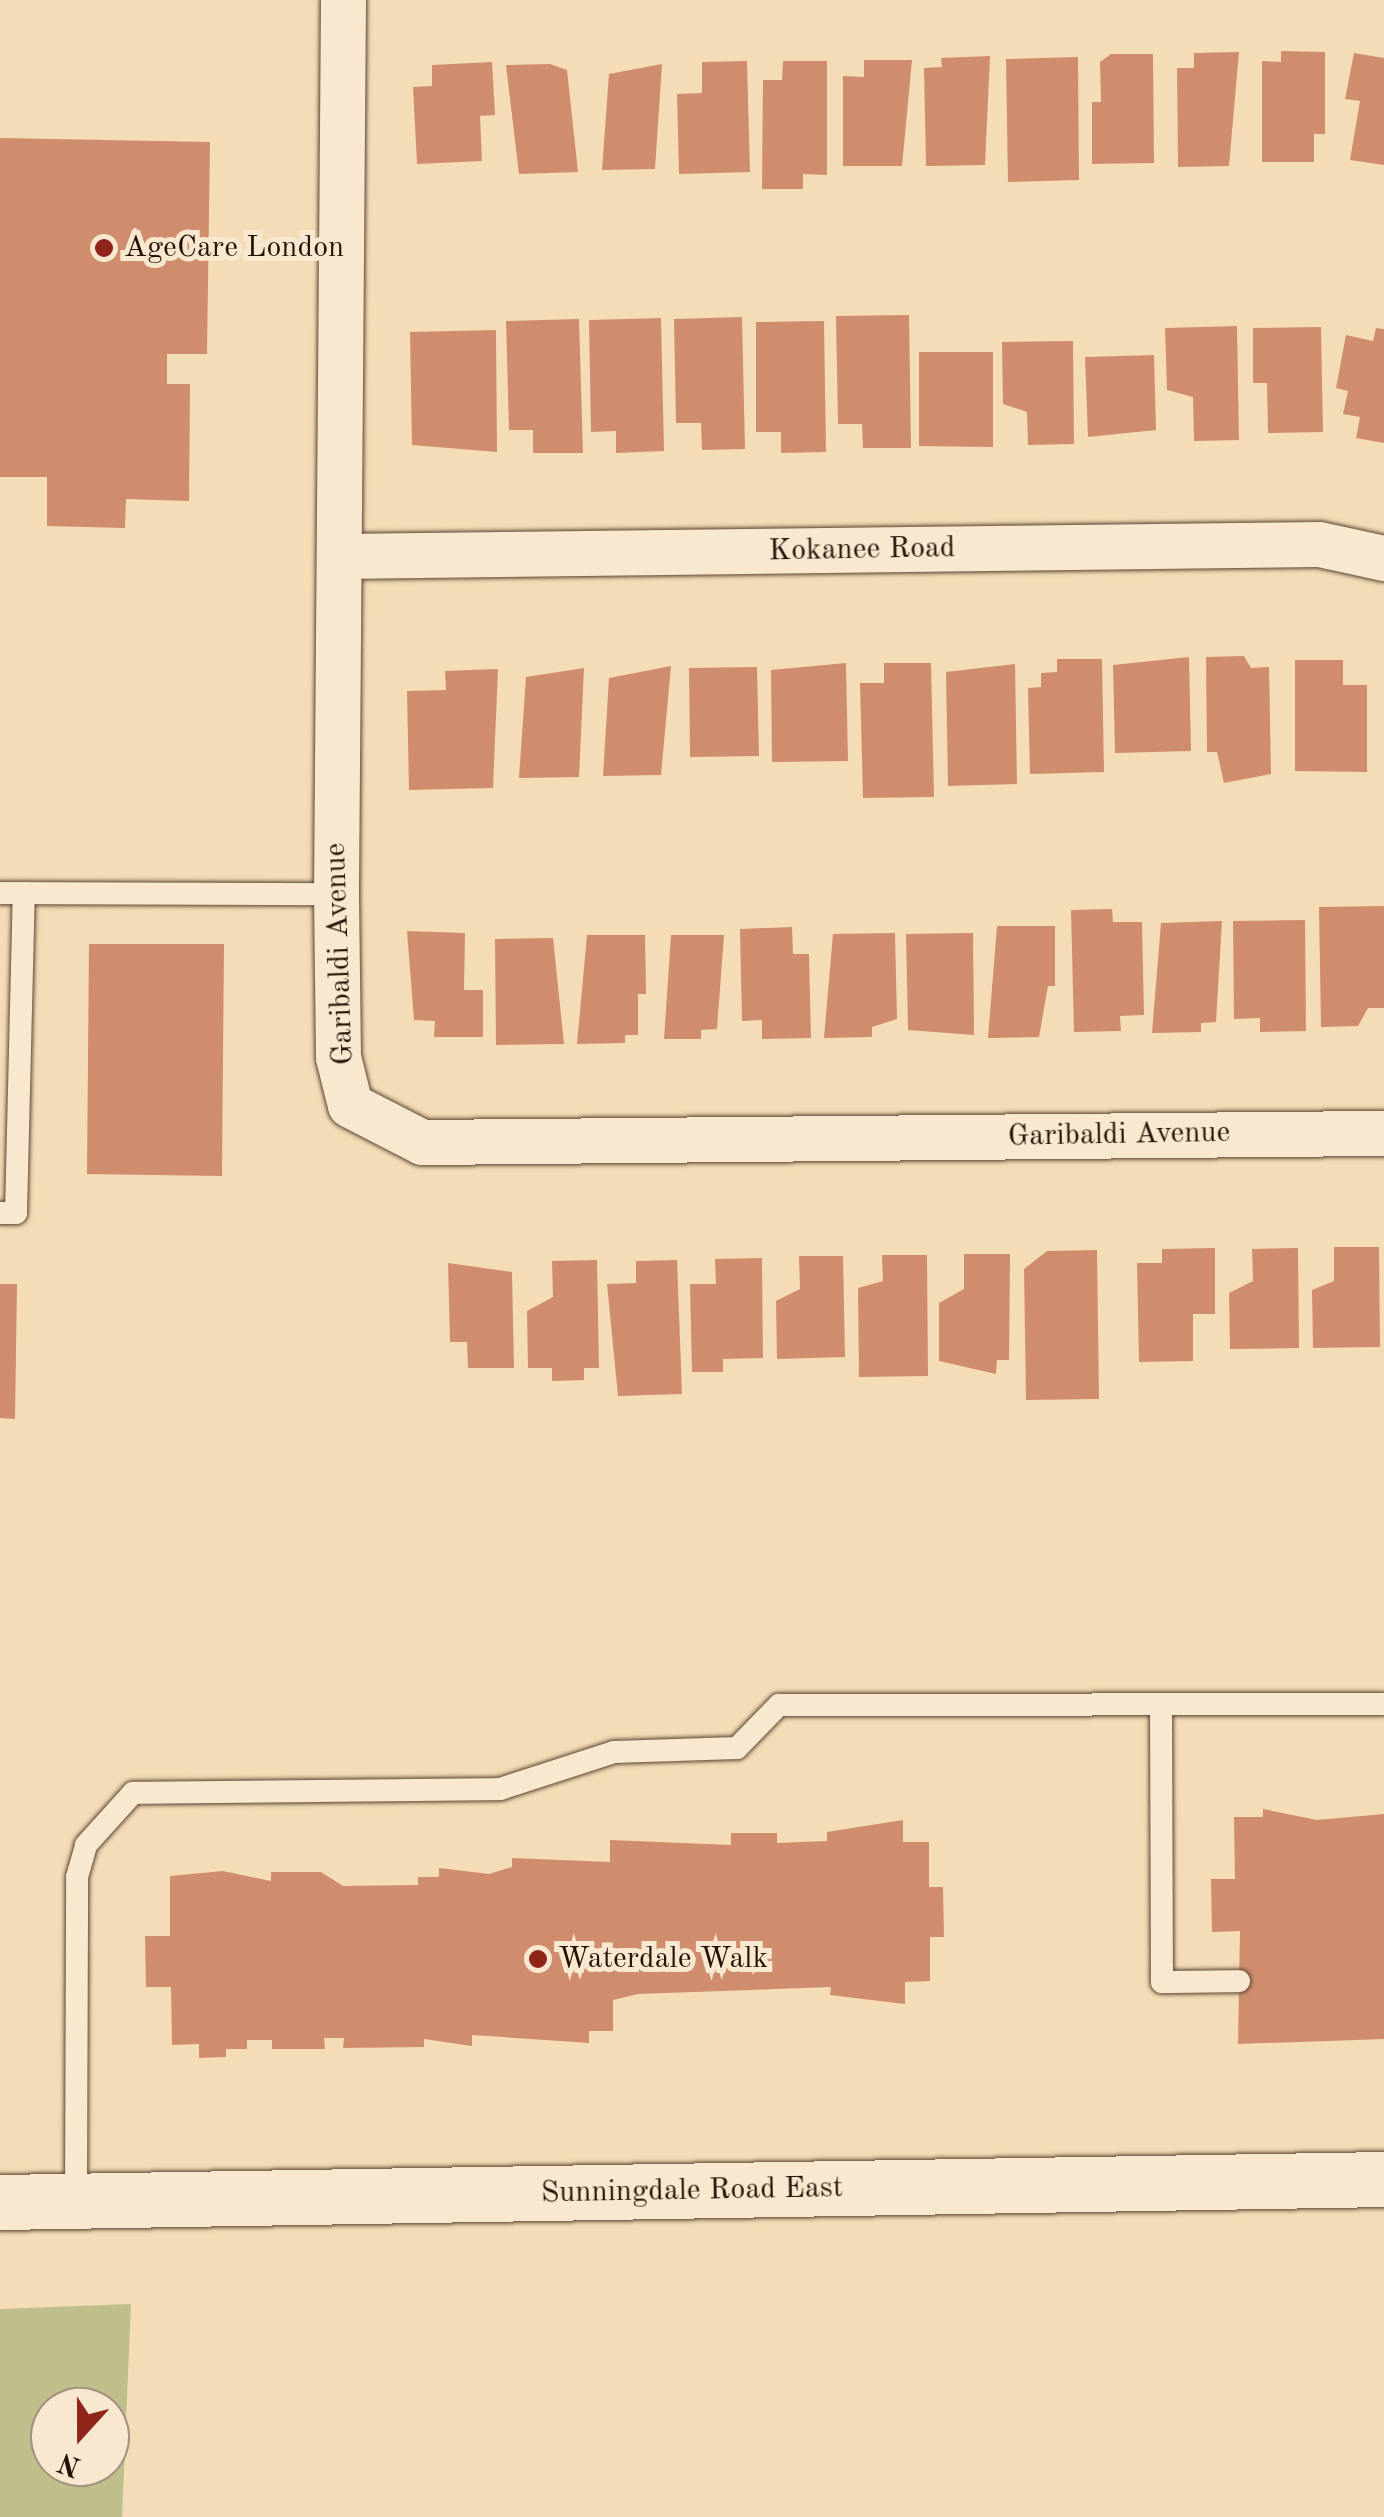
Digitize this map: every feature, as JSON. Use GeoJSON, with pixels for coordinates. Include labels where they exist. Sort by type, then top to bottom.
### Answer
{"type":"FeatureCollection","features":[{"type":"Feature","properties":{"kind":"main road","name":"Sunningdale Road East"},"geometry":{"type":"LineString","coordinates":[[0,2202],[1384,2179]]}},
{"type":"Feature","properties":{"kind":"street","name":"Garibaldi Avenue"},"geometry":{"type":"LineString","coordinates":[[343,0],[336,894],[338,1057],[350,1105],[422,1142],[1384,1132]]}},
{"type":"Feature","properties":{"kind":"street","name":"Kokanee Road"},"geometry":{"type":"LineString","coordinates":[[339,556],[1320,544],[1384,558]]}},
{"type":"Feature","properties":{"kind":"lane"},"geometry":{"type":"LineString","coordinates":[[0,893],[336,894]]}},
{"type":"Feature","properties":{"kind":"lane"},"geometry":{"type":"LineString","coordinates":[[0,1213],[16,1212],[24,893]]}},
{"type":"Feature","properties":{"kind":"lane"},"geometry":{"type":"LineString","coordinates":[[76,2201],[77,1877],[86,1846],[133,1793],[500,1788],[614,1752],[738,1748],[779,1704],[1384,1704]]}},
{"type":"Feature","properties":{"kind":"lane"},"geometry":{"type":"LineString","coordinates":[[1161,1704],[1162,1982],[1239,1981]]}},
{"type":"Feature","properties":{"kind":"green space"},"geometry":{"type":"Polygon","coordinates":[[[131,2304],[127,2387],[30,2387],[30,2487],[123,2487],[122,2517],[0,2517],[0,2309],[131,2304]]]}},
{"type":"Feature","properties":{"kind":"building"},"geometry":{"type":"Polygon","coordinates":[[[1281,51],[1325,52],[1325,134],[1314,134],[1314,162],[1262,162],[1262,61],[1281,62],[1281,51]]]}},
{"type":"Feature","properties":{"kind":"building"},"geometry":{"type":"Polygon","coordinates":[[[1239,52],[1229,166],[1178,167],[1177,68],[1194,68],[1194,53],[1239,52]]]}},
{"type":"Feature","properties":{"kind":"building"},"geometry":{"type":"Polygon","coordinates":[[[1354,53],[1384,58],[1384,165],[1350,160],[1360,101],[1345,99],[1354,53]]]}},
{"type":"Feature","properties":{"kind":"building"},"geometry":{"type":"Polygon","coordinates":[[[1111,54],[1153,54],[1154,163],[1092,164],[1092,102],[1101,102],[1100,62],[1111,54]]]}},
{"type":"Feature","properties":{"kind":"building"},"geometry":{"type":"Polygon","coordinates":[[[990,56],[985,165],[926,166],[924,68],[942,67],[941,58],[990,56]]]}},
{"type":"Feature","properties":{"kind":"building"},"geometry":{"type":"Polygon","coordinates":[[[1078,57],[1079,180],[1008,182],[1006,59],[1078,57]]]}},
{"type":"Feature","properties":{"kind":"building"},"geometry":{"type":"Polygon","coordinates":[[[864,60],[912,60],[902,166],[843,166],[843,76],[864,77],[864,60]]]}},
{"type":"Feature","properties":{"kind":"building"},"geometry":{"type":"Polygon","coordinates":[[[747,61],[750,172],[679,174],[677,94],[702,93],[702,62],[747,61]]]}},
{"type":"Feature","properties":{"kind":"building"},"geometry":{"type":"Polygon","coordinates":[[[783,61],[827,61],[827,175],[803,174],[803,189],[762,189],[763,80],[782,80],[783,61]]]}},
{"type":"Feature","properties":{"kind":"building"},"geometry":{"type":"Polygon","coordinates":[[[492,62],[495,115],[480,116],[482,161],[417,164],[413,87],[432,86],[432,65],[492,62]]]}},
{"type":"Feature","properties":{"kind":"building"},"geometry":{"type":"Polygon","coordinates":[[[550,64],[567,70],[578,172],[519,174],[506,65],[550,64]]]}},
{"type":"Feature","properties":{"kind":"building"},"geometry":{"type":"Polygon","coordinates":[[[662,64],[655,169],[602,170],[609,74],[662,64]]]}},
{"type":"Feature","properties":{"kind":"building","name":"AgeCare London"},"geometry":{"type":"Polygon","coordinates":[[[0,138],[210,142],[207,354],[167,354],[167,384],[190,384],[189,501],[126,499],[125,528],[47,526],[47,477],[0,477],[0,138]]]}},
{"type":"Feature","properties":{"kind":"building"},"geometry":{"type":"Polygon","coordinates":[[[909,315],[911,448],[863,448],[862,424],[838,424],[836,316],[909,315]]]}},
{"type":"Feature","properties":{"kind":"building"},"geometry":{"type":"Polygon","coordinates":[[[742,317],[745,449],[702,450],[701,423],[676,423],[674,319],[742,317]]]}},
{"type":"Feature","properties":{"kind":"building"},"geometry":{"type":"Polygon","coordinates":[[[661,318],[664,451],[616,453],[616,431],[591,432],[589,320],[661,318]]]}},
{"type":"Feature","properties":{"kind":"building"},"geometry":{"type":"Polygon","coordinates":[[[579,319],[583,453],[533,453],[533,430],[509,430],[506,321],[579,319]]]}},
{"type":"Feature","properties":{"kind":"building"},"geometry":{"type":"Polygon","coordinates":[[[824,321],[826,452],[781,453],[781,432],[756,432],[756,322],[824,321]]]}},
{"type":"Feature","properties":{"kind":"building"},"geometry":{"type":"Polygon","coordinates":[[[1237,326],[1239,440],[1194,441],[1193,397],[1167,390],[1165,328],[1237,326]]]}},
{"type":"Feature","properties":{"kind":"building"},"geometry":{"type":"Polygon","coordinates":[[[1321,327],[1323,432],[1268,433],[1267,383],[1253,383],[1253,328],[1321,327]]]}},
{"type":"Feature","properties":{"kind":"building"},"geometry":{"type":"Polygon","coordinates":[[[1376,328],[1384,329],[1384,443],[1356,438],[1360,417],[1343,414],[1348,391],[1336,388],[1346,335],[1373,341],[1376,328]]]}},
{"type":"Feature","properties":{"kind":"building"},"geometry":{"type":"Polygon","coordinates":[[[496,330],[497,452],[412,445],[410,332],[496,330]]]}},
{"type":"Feature","properties":{"kind":"building"},"geometry":{"type":"Polygon","coordinates":[[[1073,341],[1074,444],[1028,445],[1027,412],[1003,404],[1002,342],[1073,341]]]}},
{"type":"Feature","properties":{"kind":"building"},"geometry":{"type":"Polygon","coordinates":[[[919,352],[993,352],[993,447],[919,446],[919,352]]]}},
{"type":"Feature","properties":{"kind":"building"},"geometry":{"type":"Polygon","coordinates":[[[1154,355],[1156,430],[1088,437],[1085,357],[1154,355]]]}},
{"type":"Feature","properties":{"kind":"building"},"geometry":{"type":"Polygon","coordinates":[[[1244,656],[1251,668],[1269,667],[1271,774],[1224,783],[1217,752],[1207,752],[1206,657],[1244,656]]]}},
{"type":"Feature","properties":{"kind":"building"},"geometry":{"type":"Polygon","coordinates":[[[1189,657],[1191,751],[1115,753],[1113,665],[1189,657]]]}},
{"type":"Feature","properties":{"kind":"building"},"geometry":{"type":"Polygon","coordinates":[[[1057,659],[1102,659],[1104,772],[1030,774],[1028,688],[1041,687],[1041,673],[1057,672],[1057,659]]]}},
{"type":"Feature","properties":{"kind":"building"},"geometry":{"type":"Polygon","coordinates":[[[1295,660],[1343,660],[1343,685],[1367,685],[1367,772],[1295,771],[1295,660]]]}},
{"type":"Feature","properties":{"kind":"building"},"geometry":{"type":"Polygon","coordinates":[[[846,663],[848,761],[772,762],[771,670],[846,663]]]}},
{"type":"Feature","properties":{"kind":"building"},"geometry":{"type":"Polygon","coordinates":[[[884,663],[931,663],[934,797],[863,798],[860,683],[884,683],[884,663]]]}},
{"type":"Feature","properties":{"kind":"building"},"geometry":{"type":"Polygon","coordinates":[[[1015,664],[1017,784],[948,786],[946,672],[1015,664]]]}},
{"type":"Feature","properties":{"kind":"building"},"geometry":{"type":"Polygon","coordinates":[[[671,666],[661,775],[603,776],[609,678],[671,666]]]}},
{"type":"Feature","properties":{"kind":"building"},"geometry":{"type":"Polygon","coordinates":[[[757,667],[759,756],[690,757],[689,668],[757,667]]]}},
{"type":"Feature","properties":{"kind":"building"},"geometry":{"type":"Polygon","coordinates":[[[584,668],[579,777],[519,778],[526,677],[584,668]]]}},
{"type":"Feature","properties":{"kind":"building"},"geometry":{"type":"Polygon","coordinates":[[[498,669],[493,788],[409,790],[407,691],[446,690],[445,671],[498,669]]]}},
{"type":"Feature","properties":{"kind":"building"},"geometry":{"type":"Polygon","coordinates":[[[1384,906],[1384,1008],[1368,1008],[1358,1026],[1321,1027],[1319,907],[1384,906]]]}},
{"type":"Feature","properties":{"kind":"building"},"geometry":{"type":"Polygon","coordinates":[[[1112,909],[1113,922],[1142,922],[1144,1015],[1120,1016],[1121,1031],[1074,1032],[1071,910],[1112,909]]]}},
{"type":"Feature","properties":{"kind":"building"},"geometry":{"type":"Polygon","coordinates":[[[1305,920],[1306,1031],[1260,1032],[1260,1018],[1234,1019],[1233,921],[1305,920]]]}},
{"type":"Feature","properties":{"kind":"building"},"geometry":{"type":"Polygon","coordinates":[[[1222,921],[1216,1022],[1201,1023],[1201,1032],[1152,1033],[1161,923],[1222,921]]]}},
{"type":"Feature","properties":{"kind":"building"},"geometry":{"type":"Polygon","coordinates":[[[997,926],[1055,926],[1055,986],[1048,986],[1039,1037],[988,1038],[997,926]]]}},
{"type":"Feature","properties":{"kind":"building"},"geometry":{"type":"Polygon","coordinates":[[[792,927],[793,954],[809,954],[811,1038],[762,1039],[762,1020],[742,1021],[740,929],[792,927]]]}},
{"type":"Feature","properties":{"kind":"building"},"geometry":{"type":"Polygon","coordinates":[[[407,931],[465,933],[464,990],[483,990],[483,1037],[434,1037],[435,1021],[414,1020],[407,931]]]}},
{"type":"Feature","properties":{"kind":"building"},"geometry":{"type":"Polygon","coordinates":[[[895,933],[897,1019],[872,1027],[872,1037],[824,1038],[833,934],[895,933]]]}},
{"type":"Feature","properties":{"kind":"building"},"geometry":{"type":"Polygon","coordinates":[[[973,933],[974,1035],[908,1030],[906,934],[973,933]]]}},
{"type":"Feature","properties":{"kind":"building"},"geometry":{"type":"Polygon","coordinates":[[[587,935],[645,935],[646,994],[638,994],[638,1035],[625,1035],[625,1043],[577,1044],[587,935]]]}},
{"type":"Feature","properties":{"kind":"building"},"geometry":{"type":"Polygon","coordinates":[[[671,935],[724,935],[717,1029],[701,1030],[701,1039],[664,1039],[671,935]]]}},
{"type":"Feature","properties":{"kind":"building"},"geometry":{"type":"Polygon","coordinates":[[[553,938],[564,1044],[496,1045],[495,939],[553,938]]]}},
{"type":"Feature","properties":{"kind":"building"},"geometry":{"type":"Polygon","coordinates":[[[89,944],[224,944],[222,1176],[87,1174],[89,944]]]}},
{"type":"Feature","properties":{"kind":"building"},"geometry":{"type":"Polygon","coordinates":[[[1334,1247],[1379,1247],[1380,1347],[1313,1348],[1312,1290],[1334,1281],[1334,1247]]]}},
{"type":"Feature","properties":{"kind":"building"},"geometry":{"type":"Polygon","coordinates":[[[1215,1248],[1215,1314],[1193,1314],[1193,1361],[1139,1362],[1137,1263],[1162,1263],[1162,1249],[1215,1248]]]}},
{"type":"Feature","properties":{"kind":"building"},"geometry":{"type":"Polygon","coordinates":[[[1298,1248],[1299,1348],[1230,1349],[1229,1293],[1253,1281],[1252,1249],[1298,1248]]]}},
{"type":"Feature","properties":{"kind":"building"},"geometry":{"type":"Polygon","coordinates":[[[1097,1250],[1099,1399],[1026,1400],[1024,1269],[1047,1251],[1097,1250]]]}},
{"type":"Feature","properties":{"kind":"building"},"geometry":{"type":"Polygon","coordinates":[[[964,1254],[1010,1254],[1009,1360],[997,1360],[996,1374],[939,1361],[939,1303],[964,1289],[964,1254]]]}},
{"type":"Feature","properties":{"kind":"building"},"geometry":{"type":"Polygon","coordinates":[[[882,1255],[927,1255],[928,1376],[859,1377],[858,1288],[883,1281],[882,1255]]]}},
{"type":"Feature","properties":{"kind":"building"},"geometry":{"type":"Polygon","coordinates":[[[799,1256],[843,1256],[845,1357],[777,1359],[776,1301],[800,1289],[799,1256]]]}},
{"type":"Feature","properties":{"kind":"building"},"geometry":{"type":"Polygon","coordinates":[[[762,1258],[763,1358],[723,1359],[723,1372],[692,1372],[690,1284],[716,1284],[715,1259],[762,1258]]]}},
{"type":"Feature","properties":{"kind":"building"},"geometry":{"type":"Polygon","coordinates":[[[597,1260],[599,1368],[584,1368],[584,1380],[552,1381],[552,1368],[528,1368],[527,1311],[553,1297],[552,1261],[597,1260]]]}},
{"type":"Feature","properties":{"kind":"building"},"geometry":{"type":"Polygon","coordinates":[[[677,1260],[682,1394],[618,1396],[607,1284],[636,1283],[636,1261],[677,1260]]]}},
{"type":"Feature","properties":{"kind":"building"},"geometry":{"type":"Polygon","coordinates":[[[448,1263],[512,1272],[514,1368],[468,1368],[467,1342],[450,1342],[448,1263]]]}},
{"type":"Feature","properties":{"kind":"building"},"geometry":{"type":"Polygon","coordinates":[[[0,1284],[17,1284],[15,1419],[0,1418],[0,1284]]]}},
{"type":"Feature","properties":{"kind":"building"},"geometry":{"type":"Polygon","coordinates":[[[1263,1809],[1317,1820],[1384,1814],[1384,2039],[1238,2044],[1240,1931],[1212,1932],[1211,1879],[1235,1879],[1234,1817],[1263,1817],[1263,1809]]]}},
{"type":"Feature","properties":{"kind":"building","name":"Waterdale Walk"},"geometry":{"type":"Polygon","coordinates":[[[903,1820],[903,1842],[929,1842],[929,1887],[943,1887],[944,1937],[930,1937],[930,1981],[905,1982],[905,2004],[830,1995],[831,1987],[638,1994],[613,2000],[613,2031],[589,2031],[589,2043],[472,2035],[472,2046],[424,2039],[424,2047],[343,2048],[344,2038],[324,2038],[325,2049],[272,2049],[272,2040],[247,2040],[247,2049],[226,2049],[226,2057],[199,2058],[199,2044],[172,2045],[171,1987],[146,1987],[145,1936],[170,1936],[170,1876],[223,1871],[271,1881],[271,1872],[321,1872],[343,1886],[418,1885],[418,1877],[439,1877],[439,1868],[489,1874],[512,1867],[512,1858],[610,1862],[610,1840],[731,1845],[731,1833],[777,1833],[777,1843],[827,1841],[827,1832],[903,1820]]]}},
{"type":"Feature","properties":{"kind":"place","name":"AgeCare London"},"geometry":{"type":"Point","coordinates":[104,248]}},
{"type":"Feature","properties":{"kind":"place","name":"Waterdale Walk"},"geometry":{"type":"Point","coordinates":[538,1959]}}]}
